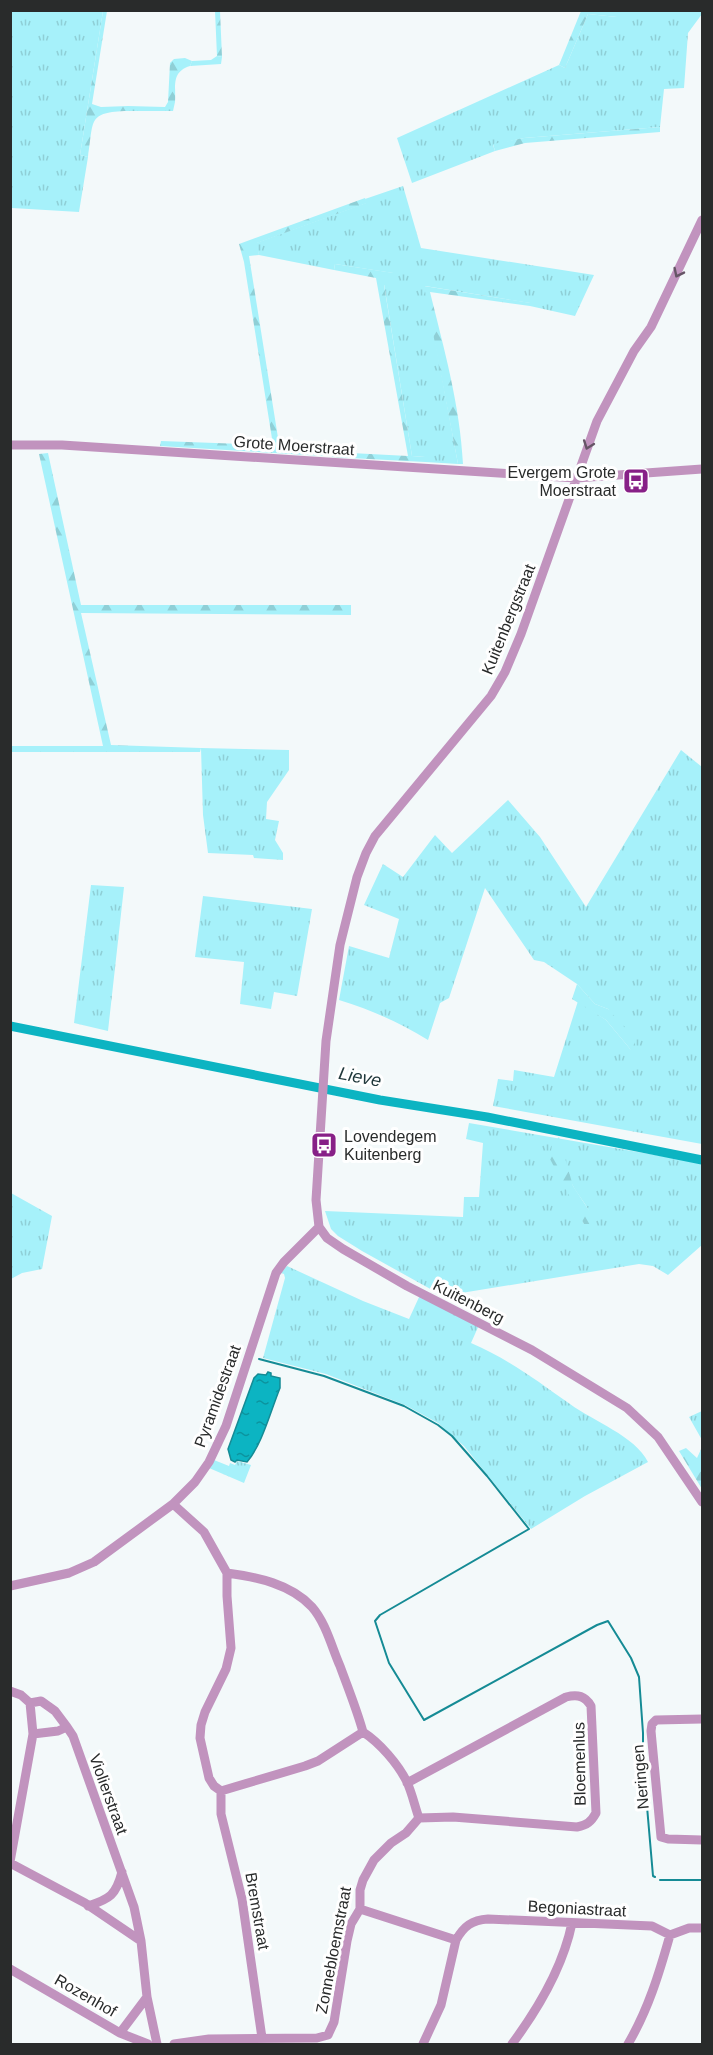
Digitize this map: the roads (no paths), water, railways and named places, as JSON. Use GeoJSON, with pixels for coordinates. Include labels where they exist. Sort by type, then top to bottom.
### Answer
{"type":"FeatureCollection","features":[{"type":"Feature","properties":{"kind":"street","name":"Kuitenbergstraat"},"geometry":{"type":"LineString","coordinates":[[319,1227],[316,1200],[322,1087],[330,1004],[351,897],[366,853],[389,819],[491,696],[505,672],[521,634],[597,421],[634,351],[651,327],[702,220]]}},
{"type":"Feature","properties":{"kind":"street","name":"Grote Moerstraat"},"geometry":{"type":"LineString","coordinates":[[10,445],[62,445],[576,478],[702,469]]}},
{"type":"Feature","properties":{"kind":"street","name":"Kuitenberg"},"geometry":{"type":"LineString","coordinates":[[319,1227],[327,1238],[352,1255],[532,1350],[627,1408],[658,1437],[702,1502]]}},
{"type":"Feature","properties":{"kind":"street","name":"Pyramidestraat"},"geometry":{"type":"LineString","coordinates":[[10,1586],[69,1573],[94,1562],[173,1504],[195,1482],[209,1462],[226,1426],[276,1273],[319,1227]]}},
{"type":"Feature","properties":{"kind":"street","name":"Bremstraat"},"geometry":{"type":"LineString","coordinates":[[173,1504],[204,1532],[227,1573],[231,1648],[226,1669],[205,1712],[200,1738],[209,1778],[220,1791],[221,1814],[243,1899],[262,2038]]}},
{"type":"Feature","properties":{"kind":"street"},"geometry":{"type":"LineString","coordinates":[[227,1573],[274,1583],[296,1594],[313,1608],[328,1636],[363,1732],[372,1737],[407,1783],[419,1818]]}},
{"type":"Feature","properties":{"kind":"street"},"geometry":{"type":"LineString","coordinates":[[10,1691],[21,1695],[30,1703],[33,1734],[10,1862],[88,1906],[141,1941]]}},
{"type":"Feature","properties":{"kind":"street","name":"Bloemenlus"},"geometry":{"type":"LineString","coordinates":[[407,1783],[566,1697],[579,1695],[591,1706],[596,1813],[586,1826],[453,1817],[419,1818]]}},
{"type":"Feature","properties":{"kind":"street","name":"Violierstraat"},"geometry":{"type":"LineString","coordinates":[[30,1703],[41,1701],[55,1711],[73,1736],[134,1906],[141,1941],[147,1997],[157,2044]]}},
{"type":"Feature","properties":{"kind":"street","name":"Neringen"},"geometry":{"type":"LineString","coordinates":[[702,1719],[656,1720],[651,1727],[661,1837],[702,1840]]}},
{"type":"Feature","properties":{"kind":"street"},"geometry":{"type":"LineString","coordinates":[[33,1734],[58,1731],[67,1727]]}},
{"type":"Feature","properties":{"kind":"street"},"geometry":{"type":"LineString","coordinates":[[220,1791],[318,1761],[363,1732]]}},
{"type":"Feature","properties":{"kind":"street","name":"Zonnebloemstraat"},"geometry":{"type":"LineString","coordinates":[[174,2044],[209,2039],[235,2042],[262,2038],[316,2038],[328,2035],[334,2022],[349,1933],[360,1909],[360,1890],[367,1870],[382,1851],[406,1833],[419,1818]]}},
{"type":"Feature","properties":{"kind":"street"},"geometry":{"type":"LineString","coordinates":[[88,1906],[111,1896],[118,1888],[122,1872]]}},
{"type":"Feature","properties":{"kind":"street"},"geometry":{"type":"LineString","coordinates":[[360,1909],[456,1940],[441,2005],[423,2044]]}},
{"type":"Feature","properties":{"kind":"street","name":"Begoniastraat"},"geometry":{"type":"LineString","coordinates":[[456,1940],[467,1925],[481,1919],[652,1926],[670,1935]]}},
{"type":"Feature","properties":{"kind":"street"},"geometry":{"type":"LineString","coordinates":[[512,2044],[548,1987],[564,1950],[572,1923]]}},
{"type":"Feature","properties":{"kind":"street"},"geometry":{"type":"LineString","coordinates":[[628,2044],[644,2018],[670,1935],[689,1928],[702,1928]]}},
{"type":"Feature","properties":{"kind":"street","name":"Rozenhof"},"geometry":{"type":"LineString","coordinates":[[10,1969],[120,2033],[148,2044]]}},
{"type":"Feature","properties":{"kind":"street"},"geometry":{"type":"LineString","coordinates":[[120,2033],[147,1997]]}},
{"type":"Feature","properties":{"kind":"water"},"geometry":{"type":"Polygon","coordinates":[[[268,1372],[271,1376],[280,1378],[280,1388],[270,1417],[262,1437],[247,1462],[237,1460],[235,1462],[231,1460],[228,1449],[254,1378],[258,1374],[266,1375],[268,1372]]]}},
{"type":"Feature","properties":{"kind":"waterway","name":"Lieve"},"geometry":{"type":"LineString","coordinates":[[10,1026],[380,1100],[487,1117],[702,1160]]}},
{"type":"Feature","properties":{"kind":"waterway"},"geometry":{"type":"LineString","coordinates":[[259,1359],[324,1376],[404,1406],[438,1425],[452,1436],[529,1529],[380,1615],[375,1621],[389,1663],[424,1720],[608,1621],[631,1658],[639,1677],[643,1760],[653,1876],[655,1877]]}},
{"type":"Feature","properties":{"kind":"waterway"},"geometry":{"type":"LineString","coordinates":[[660,1880],[702,1880]]}},
{"type":"Feature","properties":{"kind":"place","name":"Evergem Grote Moerstraat"},"geometry":{"type":"Point","coordinates":[636,481]}},
{"type":"Feature","properties":{"kind":"place","name":"Lovendegem Kuitenberg"},"geometry":{"type":"Point","coordinates":[324,1145]}}]}
